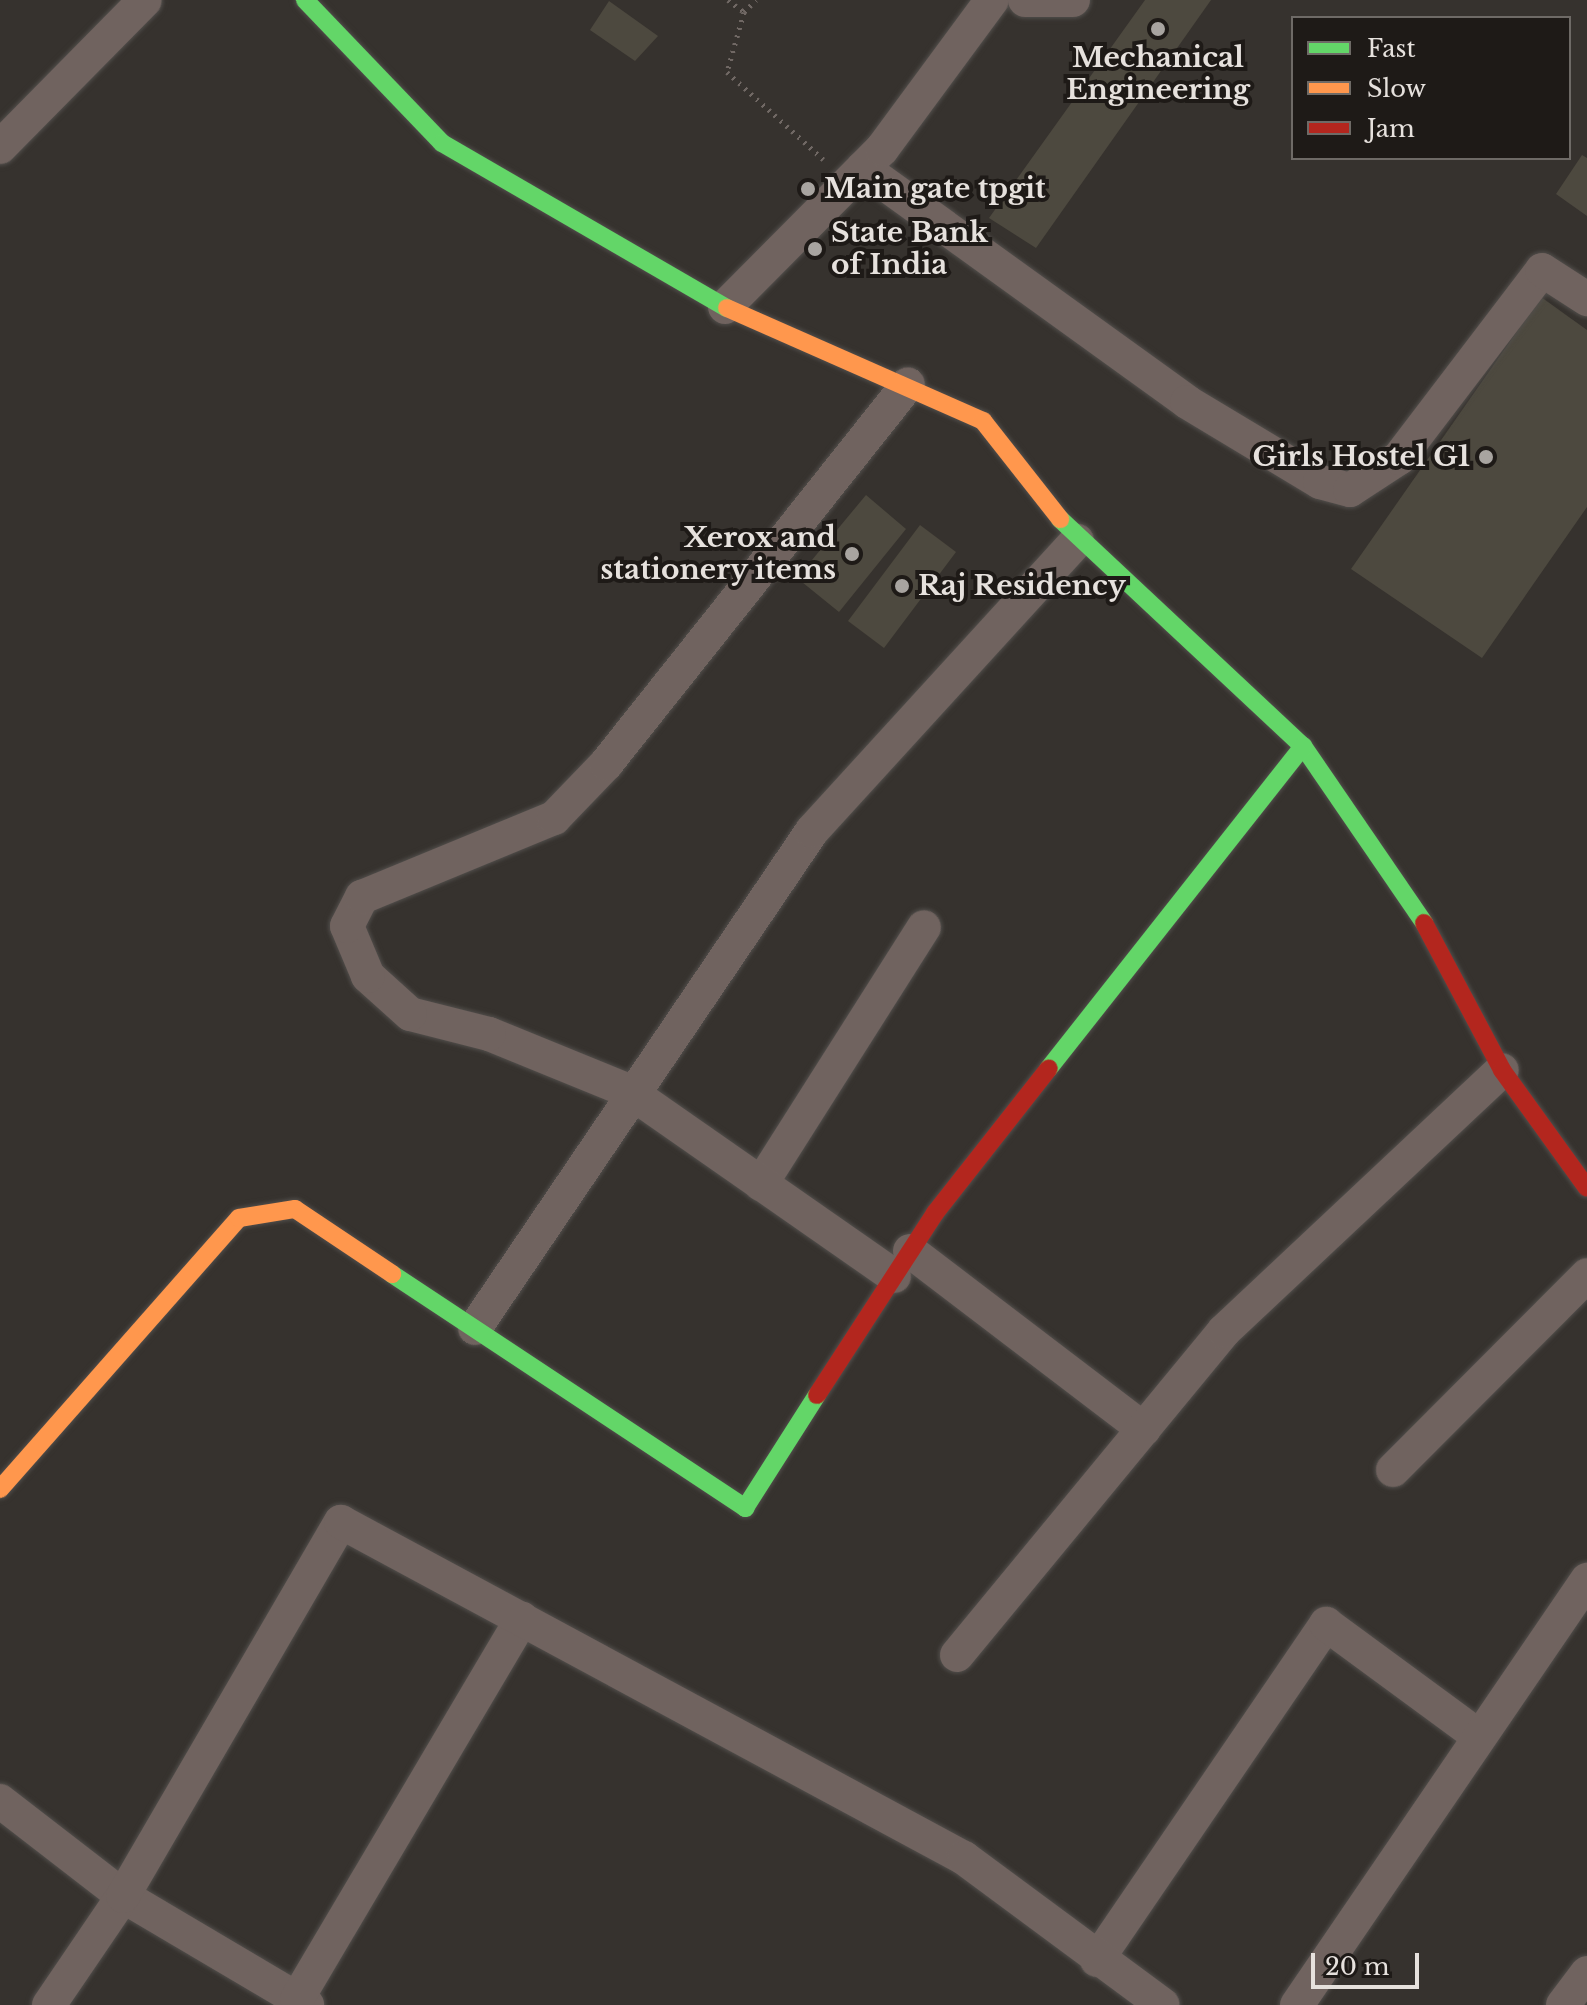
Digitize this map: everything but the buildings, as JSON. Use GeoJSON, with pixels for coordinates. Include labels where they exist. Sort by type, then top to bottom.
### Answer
{"type":"FeatureCollection","features":[{"type":"Feature","properties":{"kind":"street"},"geometry":{"type":"LineString","coordinates":[[0,147],[145,0]]}},
{"type":"Feature","properties":{"kind":"street"},"geometry":{"type":"LineString","coordinates":[[305,0],[442,143],[725,307],[908,385],[983,421],[1077,541],[1303,746],[1403,885],[1502,1070],[1587,1188]]}},
{"type":"Feature","properties":{"kind":"street"},"geometry":{"type":"LineString","coordinates":[[1025,0],[1073,0]]}},
{"type":"Feature","properties":{"kind":"street"},"geometry":{"type":"LineString","coordinates":[[725,307],[848,168],[977,6]]}},
{"type":"Feature","properties":{"kind":"street"},"geometry":{"type":"LineString","coordinates":[[848,168],[1187,402],[1320,482],[1350,490],[1399,458],[1542,270],[1587,299]]}},
{"type":"Feature","properties":{"kind":"street"},"geometry":{"type":"LineString","coordinates":[[908,385],[606,764],[554,818],[362,897],[347,926],[368,976],[410,1014],[489,1034],[629,1091],[761,1184],[902,1263],[1144,1429]]}},
{"type":"Feature","properties":{"kind":"street"},"geometry":{"type":"LineString","coordinates":[[475,1328],[629,1091],[812,831],[1077,541]]}},
{"type":"Feature","properties":{"kind":"street"},"geometry":{"type":"LineString","coordinates":[[0,1489],[239,1218],[295,1209],[745,1508],[902,1263],[1303,746]]}},
{"type":"Feature","properties":{"kind":"street"},"geometry":{"type":"LineString","coordinates":[[761,1184],[924,927]]}},
{"type":"Feature","properties":{"kind":"street"},"geometry":{"type":"LineString","coordinates":[[957,1655],[1224,1331],[1502,1070]]}},
{"type":"Feature","properties":{"kind":"street"},"geometry":{"type":"LineString","coordinates":[[1393,1470],[1587,1275]]}},
{"type":"Feature","properties":{"kind":"street"},"geometry":{"type":"LineString","coordinates":[[49,2005],[123,1896],[341,1522],[964,1858],[1097,1960],[1163,2005]]}},
{"type":"Feature","properties":{"kind":"street"},"geometry":{"type":"LineString","coordinates":[[1297,2005],[1477,1735],[1587,1580]]}},
{"type":"Feature","properties":{"kind":"street"},"geometry":{"type":"LineString","coordinates":[[0,1801],[123,1896],[302,2002],[522,1619]]}},
{"type":"Feature","properties":{"kind":"street"},"geometry":{"type":"LineString","coordinates":[[1097,1960],[1326,1624],[1477,1735]]}},
{"type":"Feature","properties":{"kind":"street"},"geometry":{"type":"LineString","coordinates":[[1563,2005],[1587,1973]]}},
{"type":"Feature","properties":{"kind":"path"},"geometry":{"type":"LineString","coordinates":[[728,0],[744,12]]}},
{"type":"Feature","properties":{"kind":"path"},"geometry":{"type":"LineString","coordinates":[[756,0],[744,12],[727,72],[848,168]]}},
{"type":"Feature","properties":{"kind":"traffic: fast"},"geometry":{"type":"LineString","coordinates":[[305,0],[442,143],[727,308]]}},
{"type":"Feature","properties":{"kind":"traffic: fast"},"geometry":{"type":"LineString","coordinates":[[1060,519],[1303,746],[1424,923]]}},
{"type":"Feature","properties":{"kind":"traffic: fast"},"geometry":{"type":"LineString","coordinates":[[1049,1068],[1303,746]]}},
{"type":"Feature","properties":{"kind":"traffic: fast"},"geometry":{"type":"LineString","coordinates":[[392,1274],[745,1508],[817,1395]]}},
{"type":"Feature","properties":{"kind":"traffic: slow"},"geometry":{"type":"LineString","coordinates":[[727,308],[983,421],[1060,519]]}},
{"type":"Feature","properties":{"kind":"traffic: slow"},"geometry":{"type":"LineString","coordinates":[[0,1489],[239,1218],[295,1209],[392,1274]]}},
{"type":"Feature","properties":{"kind":"traffic: jam"},"geometry":{"type":"LineString","coordinates":[[1424,923],[1502,1070],[1587,1188]]}},
{"type":"Feature","properties":{"kind":"traffic: jam"},"geometry":{"type":"LineString","coordinates":[[817,1395],[935,1213],[1049,1068]]}},
{"type":"Feature","properties":{"kind":"place","name":"Mechanical Engineering"},"geometry":{"type":"Point","coordinates":[1158,29]}},
{"type":"Feature","properties":{"kind":"place","name":"Main gate tpgit"},"geometry":{"type":"Point","coordinates":[808,189]}},
{"type":"Feature","properties":{"kind":"place","name":"State Bank of India"},"geometry":{"type":"Point","coordinates":[815,249]}},
{"type":"Feature","properties":{"kind":"place","name":"Girls Hostel G1"},"geometry":{"type":"Point","coordinates":[1486,457]}},
{"type":"Feature","properties":{"kind":"place","name":"Xerox and stationery items"},"geometry":{"type":"Point","coordinates":[852,554]}},
{"type":"Feature","properties":{"kind":"place","name":"Raj Residency"},"geometry":{"type":"Point","coordinates":[902,586]}}]}
